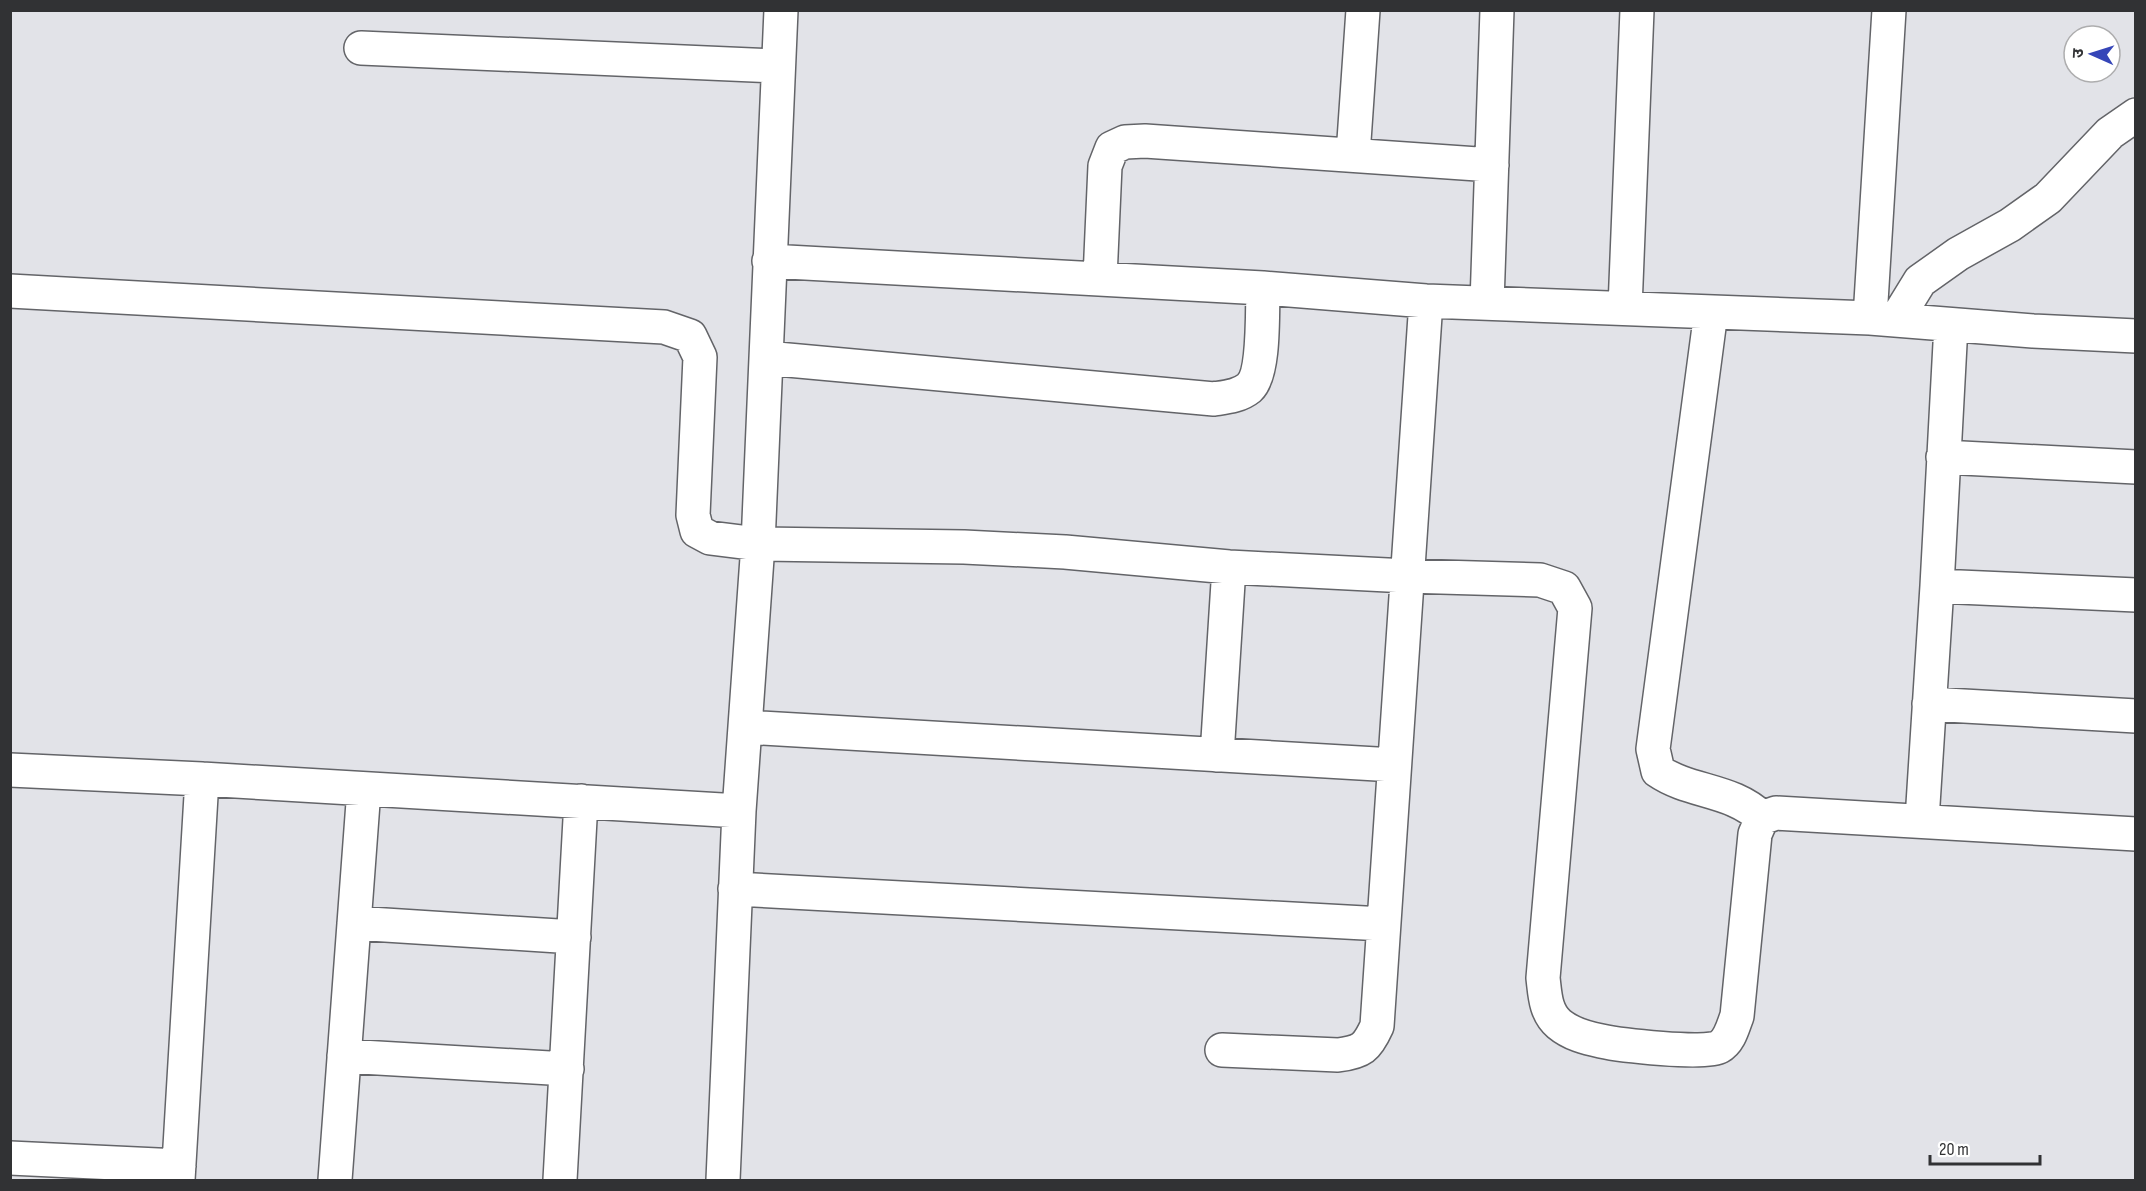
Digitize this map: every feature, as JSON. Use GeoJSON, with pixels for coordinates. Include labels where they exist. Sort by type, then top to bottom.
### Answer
{"type":"FeatureCollection","features":[{"type":"Feature","properties":{"kind":"street"},"geometry":{"type":"LineString","coordinates":[[723,1180],[739,811],[758,544],[781,10]]}},
{"type":"Feature","properties":{"kind":"street"},"geometry":{"type":"LineString","coordinates":[[1353,155],[1363,10]]}},
{"type":"Feature","properties":{"kind":"street"},"geometry":{"type":"LineString","coordinates":[[1487,303],[1497,10]]}},
{"type":"Feature","properties":{"kind":"street"},"geometry":{"type":"LineString","coordinates":[[1625,308],[1637,10]]}},
{"type":"Feature","properties":{"kind":"street"},"geometry":{"type":"LineString","coordinates":[[1883,319],[1889,10]]}},
{"type":"Feature","properties":{"kind":"street"},"geometry":{"type":"LineString","coordinates":[[361,48],[778,66]]}},
{"type":"Feature","properties":{"kind":"street"},"geometry":{"type":"LineString","coordinates":[[1883,319],[1920,281],[1958,254],[2010,225],[2048,198],[2110,133],[2136,115]]}},
{"type":"Feature","properties":{"kind":"street"},"geometry":{"type":"LineString","coordinates":[[1100,278],[1105,166],[1112,148],[1125,142],[1145,141],[1492,165]]}},
{"type":"Feature","properties":{"kind":"street"},"geometry":{"type":"LineString","coordinates":[[769,261],[1100,278],[1426,301],[1883,319],[2136,336]]}},
{"type":"Feature","properties":{"kind":"street"},"geometry":{"type":"LineString","coordinates":[[766,358],[1214,399],[1235,396],[1251,386],[1260,368],[1263,288]]}},
{"type":"Feature","properties":{"kind":"street"},"geometry":{"type":"LineString","coordinates":[[10,291],[664,327],[690,336],[700,357],[693,515],[697,531],[710,538],[758,544],[964,547],[1065,552],[1229,567],[1540,580],[1564,588],[1575,608],[1543,978],[1546,1006],[1557,1023],[1576,1035],[1602,1042],[1702,1051],[1719,1047],[1730,1036],[1737,1016],[1755,834],[1762,818],[1776,813],[2136,834]]}},
{"type":"Feature","properties":{"kind":"street"},"geometry":{"type":"LineString","coordinates":[[1222,1050],[1338,1055],[1355,1053],[1369,1044],[1377,1026],[1426,301]]}},
{"type":"Feature","properties":{"kind":"street"},"geometry":{"type":"LineString","coordinates":[[1711,312],[1653,749],[1658,771],[1671,780],[1734,798],[1751,807],[1762,818]]}},
{"type":"Feature","properties":{"kind":"street"},"geometry":{"type":"LineString","coordinates":[[1922,820],[1951,325]]}},
{"type":"Feature","properties":{"kind":"street"},"geometry":{"type":"LineString","coordinates":[[1943,457],[2136,467]]}},
{"type":"Feature","properties":{"kind":"street"},"geometry":{"type":"LineString","coordinates":[[1217,755],[1229,567]]}},
{"type":"Feature","properties":{"kind":"street"},"geometry":{"type":"LineString","coordinates":[[1937,586],[2136,595]]}},
{"type":"Feature","properties":{"kind":"street"},"geometry":{"type":"LineString","coordinates":[[1929,704],[2136,716]]}},
{"type":"Feature","properties":{"kind":"street"},"geometry":{"type":"LineString","coordinates":[[745,727],[1394,765]]}},
{"type":"Feature","properties":{"kind":"street"},"geometry":{"type":"LineString","coordinates":[[10,770],[739,811]]}},
{"type":"Feature","properties":{"kind":"street"},"geometry":{"type":"LineString","coordinates":[[10,1158],[178,1173],[202,779]]}},
{"type":"Feature","properties":{"kind":"street"},"geometry":{"type":"LineString","coordinates":[[335,1180],[364,789]]}},
{"type":"Feature","properties":{"kind":"street"},"geometry":{"type":"LineString","coordinates":[[560,1180],[581,801]]}},
{"type":"Feature","properties":{"kind":"street"},"geometry":{"type":"LineString","coordinates":[[735,889],[1383,924]]}},
{"type":"Feature","properties":{"kind":"street"},"geometry":{"type":"LineString","coordinates":[[354,922],[574,937]]}},
{"type":"Feature","properties":{"kind":"street"},"geometry":{"type":"LineString","coordinates":[[344,1056],[567,1070]]}}]}
